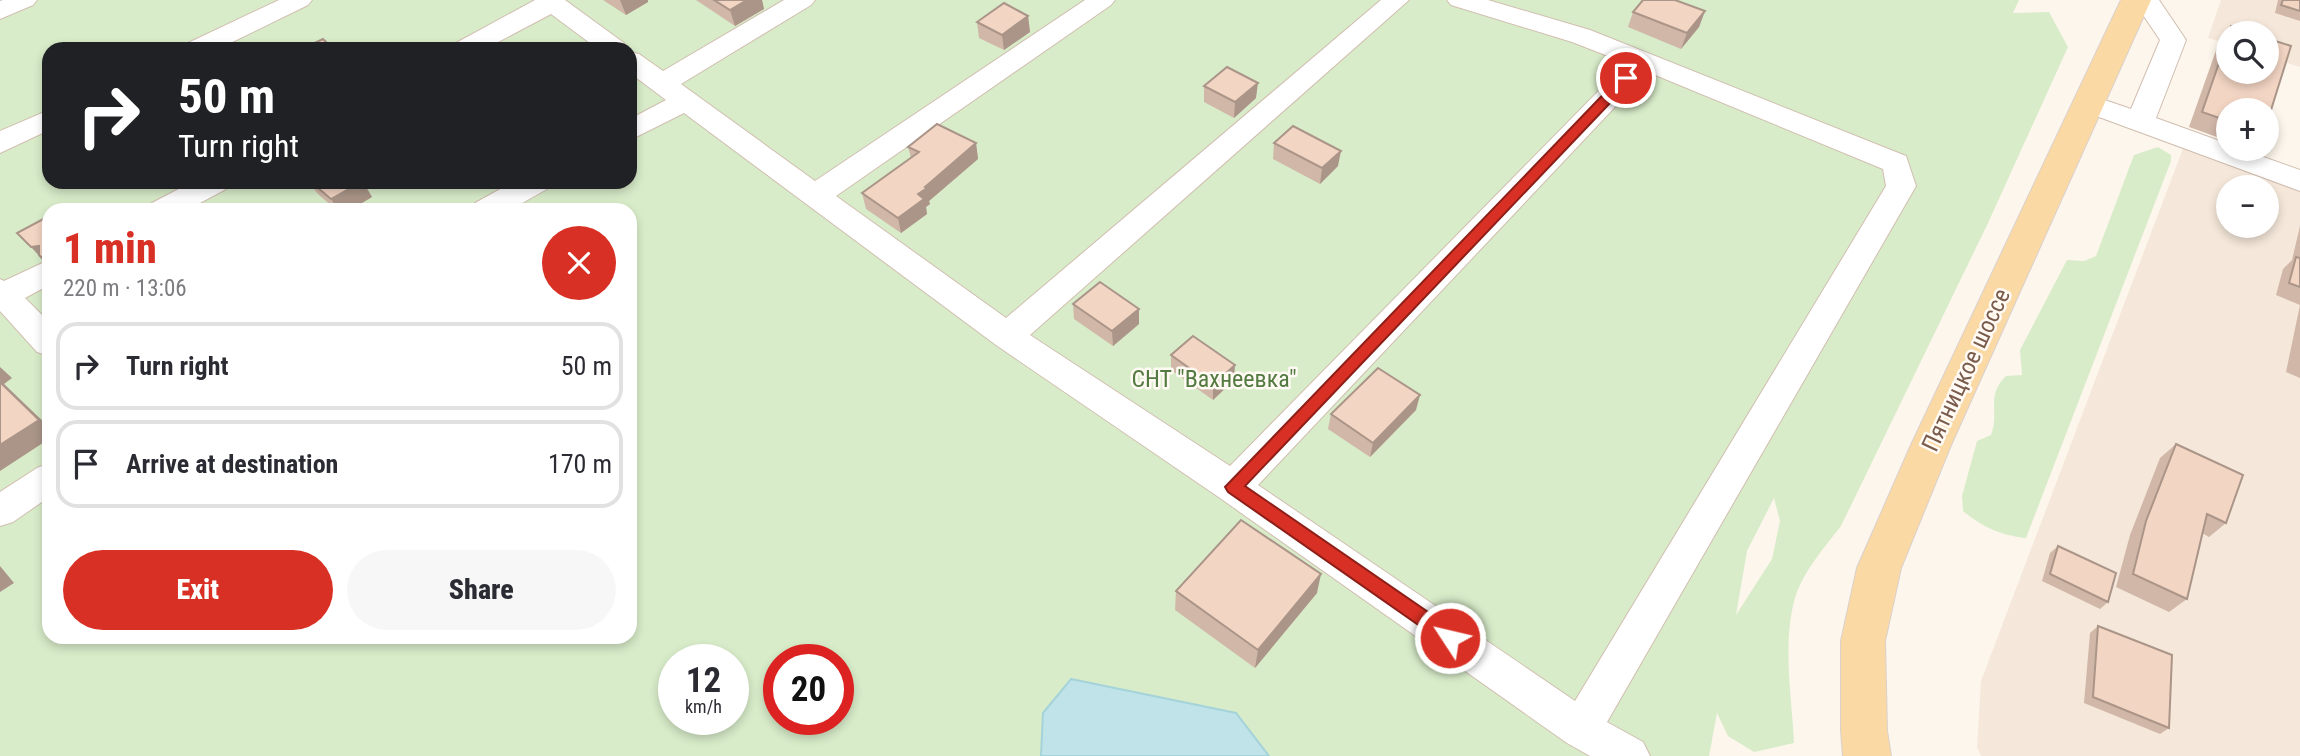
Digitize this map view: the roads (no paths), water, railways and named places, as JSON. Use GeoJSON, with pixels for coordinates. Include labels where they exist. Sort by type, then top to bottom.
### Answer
{"type":"FeatureCollection","features":[{"type":"Feature","properties":{"kind":"main road","name":"Пятницкое шоссе"},"geometry":{"type":"LineString","coordinates":[[1867,756],[1864,731],[1863,641],[1879,568],[1936,432],[2136,0]]}},
{"type":"Feature","properties":{"kind":"street"},"geometry":{"type":"LineString","coordinates":[[0,11],[24,0]]}},
{"type":"Feature","properties":{"kind":"street"},"geometry":{"type":"LineString","coordinates":[[212,42],[299,0]]}},
{"type":"Feature","properties":{"kind":"street"},"geometry":{"type":"LineString","coordinates":[[637,125],[673,92],[802,0]]}},
{"type":"Feature","properties":{"kind":"street"},"geometry":{"type":"LineString","coordinates":[[817,194],[1102,0]]}},
{"type":"Feature","properties":{"kind":"street"},"geometry":{"type":"LineString","coordinates":[[1007,336],[1396,0]]}},
{"type":"Feature","properties":{"kind":"street"},"geometry":{"type":"LineString","coordinates":[[1460,0],[1581,36],[1896,163],[1901,186],[1581,729]]}},
{"type":"Feature","properties":{"kind":"street"},"geometry":{"type":"LineString","coordinates":[[2140,122],[2173,40],[2146,0]]}},
{"type":"Feature","properties":{"kind":"street"},"geometry":{"type":"LineString","coordinates":[[477,42],[550,1],[606,42]]}},
{"type":"Feature","properties":{"kind":"street"},"geometry":{"type":"LineString","coordinates":[[1234,487],[1644,60]]}},
{"type":"Feature","properties":{"kind":"street"},"geometry":{"type":"LineString","coordinates":[[637,65],[817,194],[1007,336],[1234,487],[1581,729],[1629,756]]}},
{"type":"Feature","properties":{"kind":"street"},"geometry":{"type":"LineString","coordinates":[[2090,104],[2300,181]]}},
{"type":"Feature","properties":{"kind":"street"},"geometry":{"type":"LineString","coordinates":[[0,143],[42,123]]}},
{"type":"Feature","properties":{"kind":"street"},"geometry":{"type":"LineString","coordinates":[[176,203],[203,189]]}},
{"type":"Feature","properties":{"kind":"street"},"geometry":{"type":"LineString","coordinates":[[499,203],[524,189]]}},
{"type":"Feature","properties":{"kind":"street"},"geometry":{"type":"LineString","coordinates":[[42,274],[1,295],[42,337]]}},
{"type":"Feature","properties":{"kind":"street"},"geometry":{"type":"LineString","coordinates":[[0,511],[42,483]]}},
{"type":"Feature","properties":{"kind":"water"},"geometry":{"type":"Polygon","coordinates":[[[1071,679],[1236,713],[1269,756],[1041,756],[1043,713],[1071,679]]]}},
{"type":"Feature","properties":{"kind":"park label","name":"СНТ \"Вахнеевка\""},"geometry":{"type":"Point","coordinates":[1214,379]}}]}
